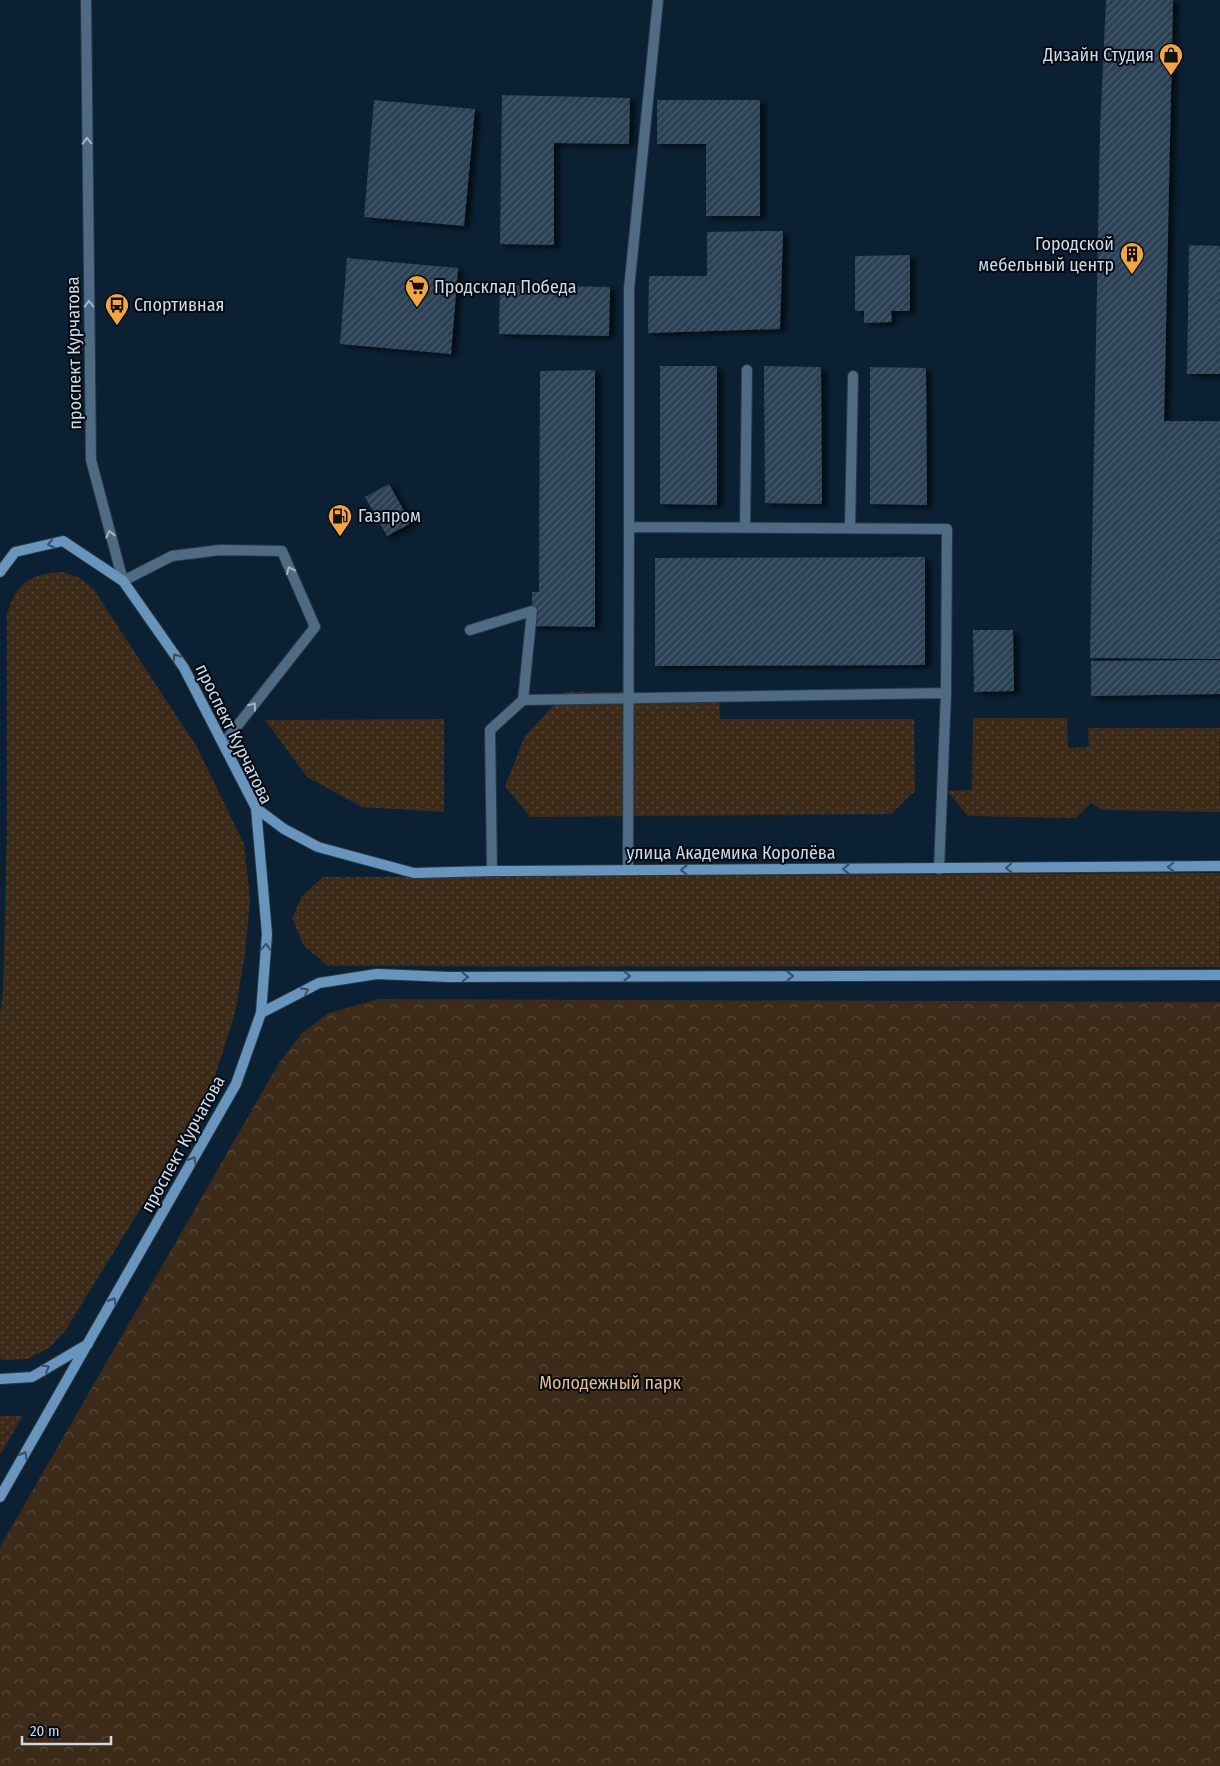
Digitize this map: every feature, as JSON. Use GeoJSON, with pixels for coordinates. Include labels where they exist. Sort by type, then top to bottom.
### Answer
{"type":"FeatureCollection","features":[{"type":"Feature","properties":{"kind":"main road"},"geometry":{"type":"LineString","coordinates":[[0,572],[15,552],[63,541],[122,581]]}},
{"type":"Feature","properties":{"kind":"main road","name":"проспект Курчатова"},"geometry":{"type":"LineString","coordinates":[[0,1497],[236,1084],[262,1013],[267,934],[256,808],[184,668],[122,581]]}},
{"type":"Feature","properties":{"kind":"main road","name":"улица Академика Королёва"},"geometry":{"type":"LineString","coordinates":[[256,808],[284,829],[318,847],[414,873],[1220,866]]}},
{"type":"Feature","properties":{"kind":"main road"},"geometry":{"type":"LineString","coordinates":[[262,1013],[320,983],[377,974],[449,977],[1220,975]]}},
{"type":"Feature","properties":{"kind":"main road"},"geometry":{"type":"LineString","coordinates":[[0,1378],[32,1377],[89,1343]]}},
{"type":"Feature","properties":{"kind":"street","name":"проспект Курчатова"},"geometry":{"type":"LineString","coordinates":[[86,0],[91,460],[122,581]]}},
{"type":"Feature","properties":{"kind":"street"},"geometry":{"type":"LineString","coordinates":[[628,870],[629,289],[658,0]]}},
{"type":"Feature","properties":{"kind":"street"},"geometry":{"type":"LineString","coordinates":[[745,528],[747,370]]}},
{"type":"Feature","properties":{"kind":"street"},"geometry":{"type":"LineString","coordinates":[[850,528],[853,376]]}},
{"type":"Feature","properties":{"kind":"street"},"geometry":{"type":"LineString","coordinates":[[629,527],[947,529],[946,693],[939,869]]}},
{"type":"Feature","properties":{"kind":"street"},"geometry":{"type":"LineString","coordinates":[[122,581],[172,556],[220,550],[282,551],[315,627],[223,744]]}},
{"type":"Feature","properties":{"kind":"street"},"geometry":{"type":"LineString","coordinates":[[470,630],[532,612],[523,700]]}},
{"type":"Feature","properties":{"kind":"street"},"geometry":{"type":"LineString","coordinates":[[492,871],[490,730],[523,700],[946,693]]}},
{"type":"Feature","properties":{"kind":"green space"},"geometry":{"type":"Polygon","coordinates":[[[62,572],[80,578],[94,590],[197,747],[244,844],[250,899],[245,954],[235,1013],[215,1076],[202,1105],[65,1331],[49,1348],[27,1359],[3,1360],[0,1359],[0,1015],[3,992],[7,830],[7,614],[15,595],[26,582],[40,575],[62,572]]]}},
{"type":"Feature","properties":{"kind":"green space"},"geometry":{"type":"Polygon","coordinates":[[[566,692],[719,693],[720,719],[914,719],[915,791],[891,814],[530,817],[505,786],[525,736],[566,692]]]}},
{"type":"Feature","properties":{"kind":"green space"},"geometry":{"type":"Polygon","coordinates":[[[973,718],[1067,718],[1068,748],[1089,747],[1088,728],[1220,728],[1220,812],[1103,810],[1092,802],[1076,818],[968,816],[947,791],[972,790],[973,718]]]}},
{"type":"Feature","properties":{"kind":"green space"},"geometry":{"type":"Polygon","coordinates":[[[444,719],[444,812],[362,807],[307,777],[265,720],[444,719]]]}},
{"type":"Feature","properties":{"kind":"green space"},"geometry":{"type":"Polygon","coordinates":[[[1220,873],[1220,967],[328,966],[304,946],[292,918],[302,896],[323,877],[1220,873]]]}},
{"type":"Feature","properties":{"kind":"green space","name":"Молодежный парк"},"geometry":{"type":"Polygon","coordinates":[[[378,999],[1220,1002],[1220,1766],[0,1766],[0,1547],[279,1063],[302,1033],[329,1013],[378,999]]]}},
{"type":"Feature","properties":{"kind":"green space"},"geometry":{"type":"Polygon","coordinates":[[[0,1416],[23,1416],[0,1455],[0,1416]]]}},
{"type":"Feature","properties":{"kind":"building","name":"Городской мебельный центр"},"geometry":{"type":"Polygon","coordinates":[[[1106,0],[1173,0],[1164,421],[1220,421],[1220,659],[1090,658],[1100,129],[1106,0]]]}},
{"type":"Feature","properties":{"kind":"building"},"geometry":{"type":"Polygon","coordinates":[[[502,95],[630,98],[629,144],[554,143],[554,245],[500,244],[502,95]]]}},
{"type":"Feature","properties":{"kind":"building"},"geometry":{"type":"Polygon","coordinates":[[[374,100],[475,109],[464,226],[364,217],[374,100]]]}},
{"type":"Feature","properties":{"kind":"building"},"geometry":{"type":"Polygon","coordinates":[[[657,100],[760,100],[760,216],[706,216],[706,144],[657,144],[657,100]]]}},
{"type":"Feature","properties":{"kind":"building"},"geometry":{"type":"Polygon","coordinates":[[[783,231],[780,329],[648,333],[649,276],[707,276],[707,232],[783,231]]]}},
{"type":"Feature","properties":{"kind":"building"},"geometry":{"type":"Polygon","coordinates":[[[1189,245],[1220,246],[1220,374],[1187,374],[1189,245]]]}},
{"type":"Feature","properties":{"kind":"building"},"geometry":{"type":"Polygon","coordinates":[[[910,255],[910,311],[891,311],[892,322],[864,323],[864,311],[855,311],[855,256],[910,255]]]}},
{"type":"Feature","properties":{"kind":"building"},"geometry":{"type":"Polygon","coordinates":[[[347,258],[458,268],[451,354],[340,344],[347,258]]]}},
{"type":"Feature","properties":{"kind":"building"},"geometry":{"type":"Polygon","coordinates":[[[500,285],[610,287],[609,336],[499,334],[500,285]]]}},
{"type":"Feature","properties":{"kind":"building"},"geometry":{"type":"Polygon","coordinates":[[[660,366],[717,366],[717,505],[660,504],[660,366]]]}},
{"type":"Feature","properties":{"kind":"building"},"geometry":{"type":"Polygon","coordinates":[[[764,366],[821,367],[822,504],[765,503],[764,366]]]}},
{"type":"Feature","properties":{"kind":"building"},"geometry":{"type":"Polygon","coordinates":[[[870,367],[926,368],[927,505],[870,504],[870,367]]]}},
{"type":"Feature","properties":{"kind":"building"},"geometry":{"type":"Polygon","coordinates":[[[595,370],[595,627],[532,626],[532,592],[539,592],[540,371],[595,370]]]}},
{"type":"Feature","properties":{"kind":"building"},"geometry":{"type":"Polygon","coordinates":[[[389,484],[411,523],[387,536],[365,497],[389,484]]]}},
{"type":"Feature","properties":{"kind":"building"},"geometry":{"type":"Polygon","coordinates":[[[925,557],[925,665],[655,666],[655,558],[925,557]]]}},
{"type":"Feature","properties":{"kind":"building"},"geometry":{"type":"Polygon","coordinates":[[[973,630],[1013,630],[1014,691],[974,692],[973,630]]]}},
{"type":"Feature","properties":{"kind":"building"},"geometry":{"type":"Polygon","coordinates":[[[1220,660],[1220,694],[1091,696],[1091,661],[1220,660]]]}},
{"type":"Feature","properties":{"kind":"place","name":"Дизайн Студия"},"geometry":{"type":"Point","coordinates":[1171,76]}},
{"type":"Feature","properties":{"kind":"place","name":"Городской мебельный центр"},"geometry":{"type":"Point","coordinates":[1132,275]}},
{"type":"Feature","properties":{"kind":"place","name":"Продсклад Победа"},"geometry":{"type":"Point","coordinates":[417,308]}},
{"type":"Feature","properties":{"kind":"place","name":"Спортивная"},"geometry":{"type":"Point","coordinates":[117,326]}},
{"type":"Feature","properties":{"kind":"place","name":"Газпром"},"geometry":{"type":"Point","coordinates":[340,537]}}]}
